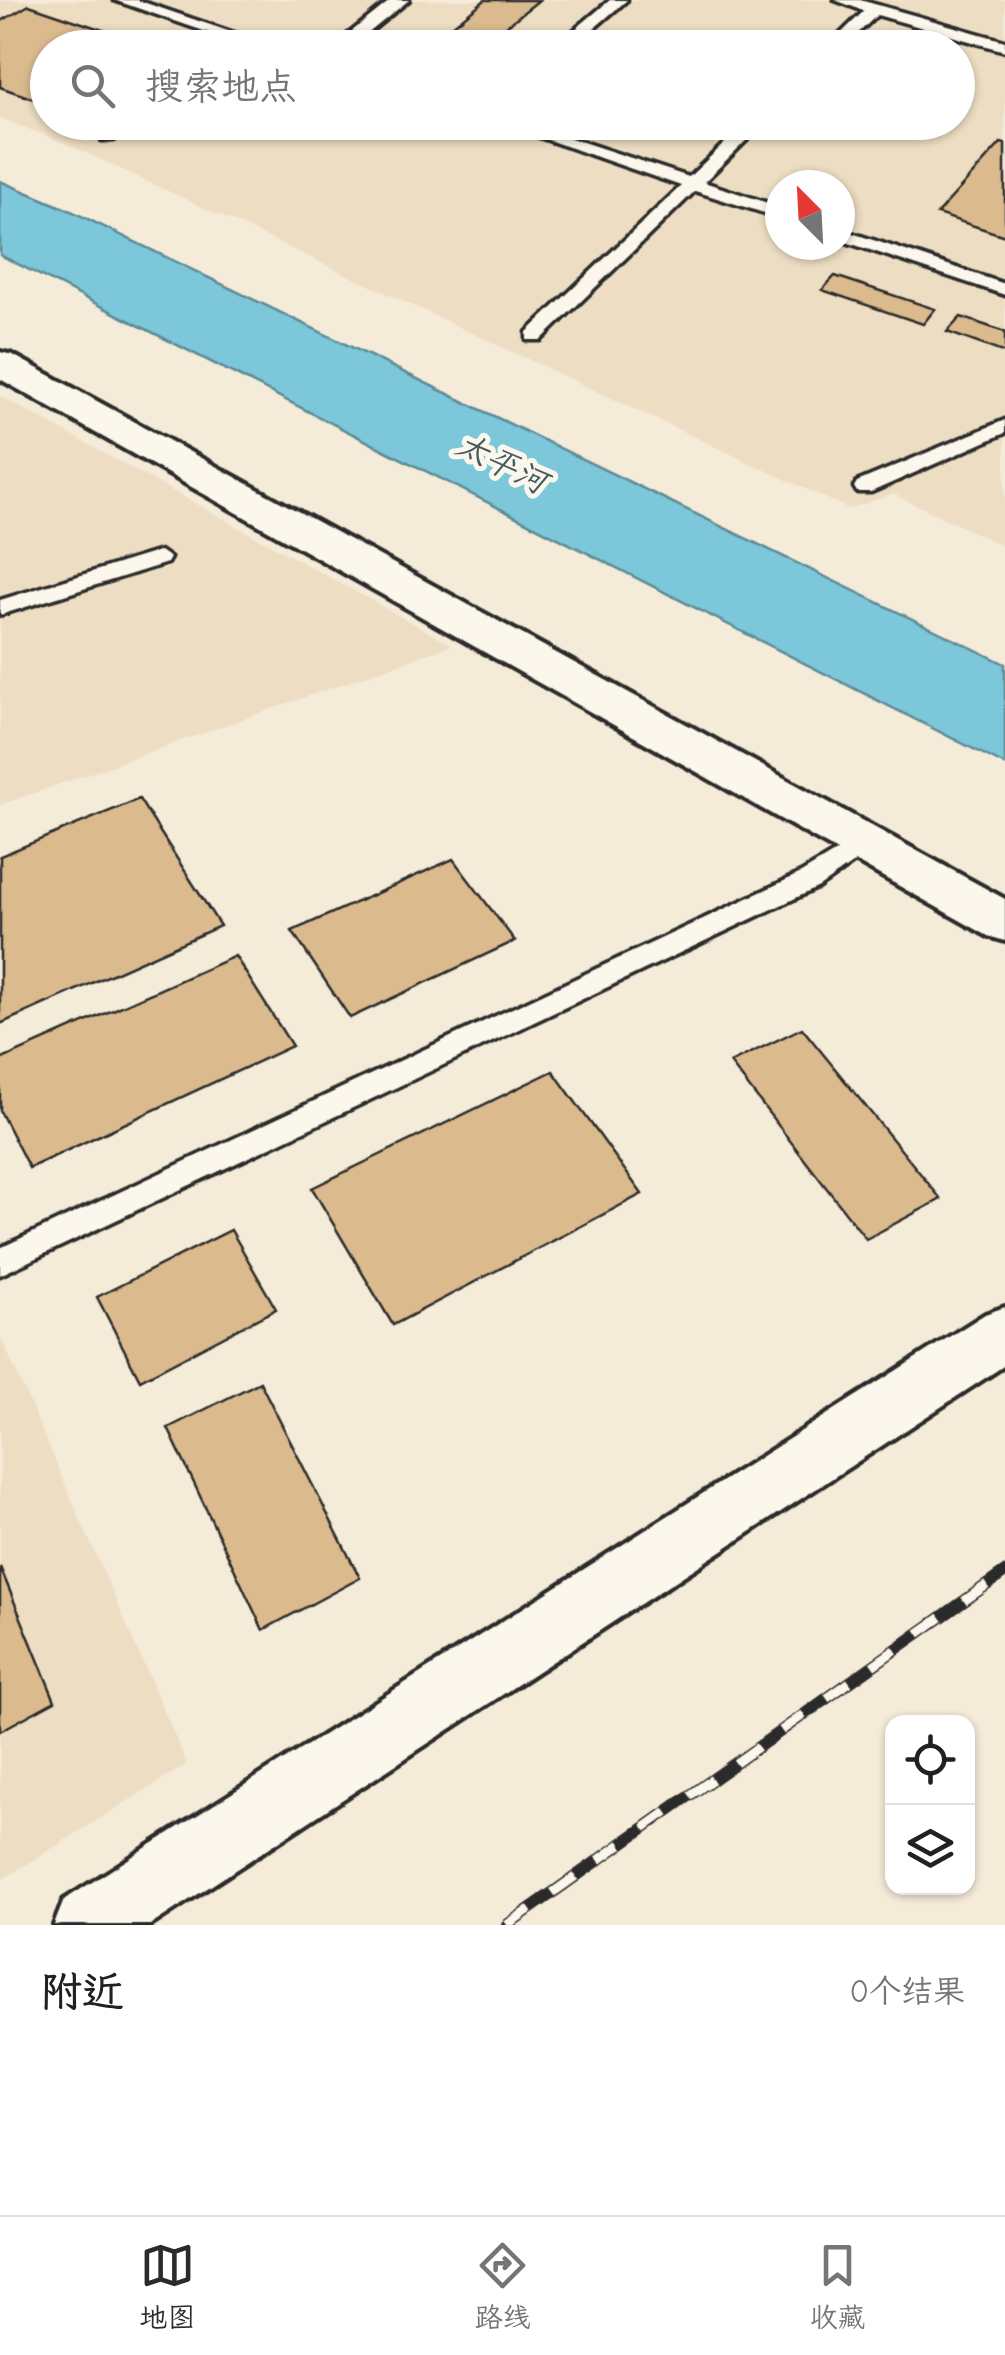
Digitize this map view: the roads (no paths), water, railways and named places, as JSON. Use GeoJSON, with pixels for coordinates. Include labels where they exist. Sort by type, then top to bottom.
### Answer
{"type":"FeatureCollection","features":[{"type":"Feature","properties":{"kind":"street"},"geometry":{"type":"LineString","coordinates":[[0,363],[1005,922]]}},
{"type":"Feature","properties":{"kind":"street"},"geometry":{"type":"LineString","coordinates":[[89,1925],[1005,1333]]}},
{"type":"Feature","properties":{"kind":"lane"},"geometry":{"type":"LineString","coordinates":[[122,0],[204,30]]}},
{"type":"Feature","properties":{"kind":"lane"},"geometry":{"type":"LineString","coordinates":[[363,30],[402,0]]}},
{"type":"Feature","properties":{"kind":"lane"},"geometry":{"type":"LineString","coordinates":[[583,30],[619,0]]}},
{"type":"Feature","properties":{"kind":"lane"},"geometry":{"type":"LineString","coordinates":[[844,0],[948,30]]}},
{"type":"Feature","properties":{"kind":"lane"},"geometry":{"type":"LineString","coordinates":[[852,30],[874,9]]}},
{"type":"Feature","properties":{"kind":"lane"},"geometry":{"type":"LineString","coordinates":[[975,38],[1005,46]]}},
{"type":"Feature","properties":{"kind":"lane"},"geometry":{"type":"LineString","coordinates":[[559,140],[765,208]]}},
{"type":"Feature","properties":{"kind":"lane"},"geometry":{"type":"LineString","coordinates":[[534,336],[739,140]]}},
{"type":"Feature","properties":{"kind":"lane"},"geometry":{"type":"LineString","coordinates":[[855,239],[1005,290]]}},
{"type":"Feature","properties":{"kind":"lane"},"geometry":{"type":"LineString","coordinates":[[864,487],[1005,426]]}},
{"type":"Feature","properties":{"kind":"lane"},"geometry":{"type":"LineString","coordinates":[[0,608],[160,558]]}},
{"type":"Feature","properties":{"kind":"lane"},"geometry":{"type":"LineString","coordinates":[[0,1262],[810,880],[864,844]]}},
{"type":"Feature","properties":{"kind":"water","name":"太平河"},"geometry":{"type":"Polygon","coordinates":[[[0,181],[69,210],[1005,664],[1005,765],[0,255],[0,181]]]}},
{"type":"Feature","properties":{"kind":"railway"},"geometry":{"type":"LineString","coordinates":[[507,1925],[1005,1572]]}}]}
